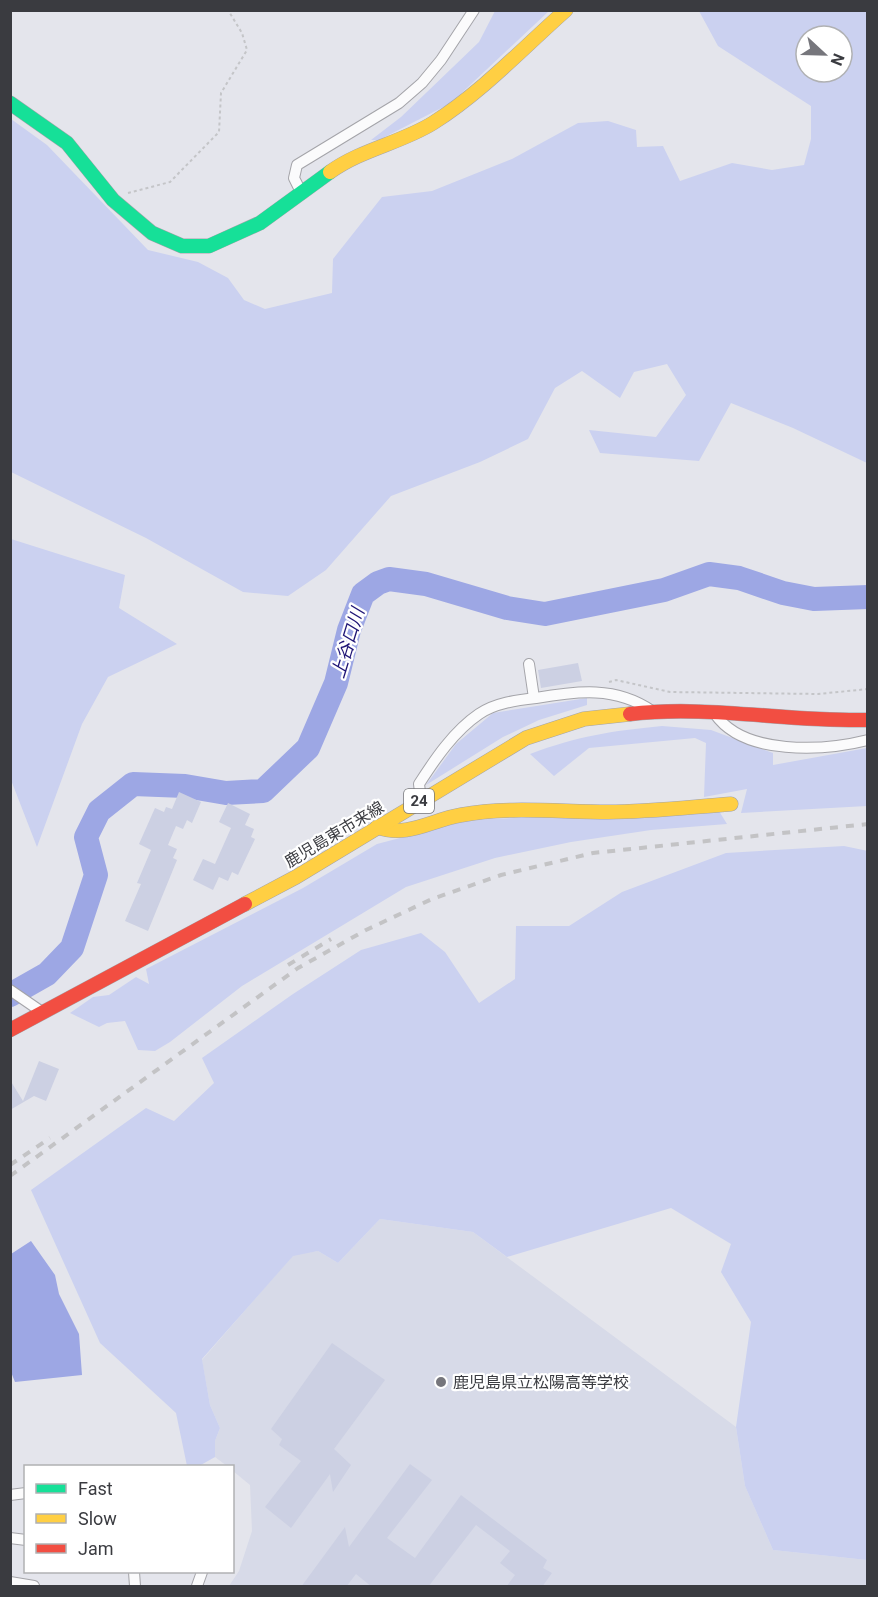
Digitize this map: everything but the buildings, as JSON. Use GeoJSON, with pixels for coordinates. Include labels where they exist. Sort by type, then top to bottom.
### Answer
{"type":"FeatureCollection","features":[{"type":"Feature","properties":{"kind":"street"},"geometry":{"type":"LineString","coordinates":[[302,194],[294,178],[297,165],[399,104],[422,83],[441,60],[474,10]]}},
{"type":"Feature","properties":{"kind":"street"},"geometry":{"type":"LineString","coordinates":[[10,103],[67,143],[113,200],[152,233],[182,246],[209,246],[260,223],[350,160],[431,123],[466,99],[566,10]]}},
{"type":"Feature","properties":{"kind":"street"},"geometry":{"type":"LineString","coordinates":[[529,664],[534,698]]}},
{"type":"Feature","properties":{"kind":"street"},"geometry":{"type":"LineString","coordinates":[[421,800],[418,790],[423,778],[470,721],[494,706],[580,690],[628,698],[654,713]]}},
{"type":"Feature","properties":{"kind":"street","name":"鹿児島東市来線"},"geometry":{"type":"LineString","coordinates":[[10,1030],[296,877],[526,738],[584,719],[654,713],[835,721],[867,720]]}},
{"type":"Feature","properties":{"kind":"street"},"geometry":{"type":"LineString","coordinates":[[715,714],[731,730],[782,746],[806,749],[834,748],[867,740]]}},
{"type":"Feature","properties":{"kind":"street"},"geometry":{"type":"LineString","coordinates":[[377,827],[385,831],[403,832],[463,814],[520,810],[625,812],[731,804]]}},
{"type":"Feature","properties":{"kind":"street"},"geometry":{"type":"LineString","coordinates":[[10,990],[42,1012]]}},
{"type":"Feature","properties":{"kind":"street"},"geometry":{"type":"LineString","coordinates":[[10,1582],[34,1587]]}},
{"type":"Feature","properties":{"kind":"path"},"geometry":{"type":"LineString","coordinates":[[113,200],[126,194],[170,182],[219,132],[221,93],[247,50],[242,33],[228,10]]}},
{"type":"Feature","properties":{"kind":"path"},"geometry":{"type":"LineString","coordinates":[[603,693],[610,681],[616,680],[670,692],[818,694],[867,689]]}},
{"type":"Feature","properties":{"kind":"shaded area"},"geometry":{"type":"Polygon","coordinates":[[[495,11],[549,11],[451,103],[379,140],[371,140],[401,117],[479,42],[495,11]]]}},
{"type":"Feature","properties":{"kind":"shaded area"},"geometry":{"type":"Polygon","coordinates":[[[699,11],[867,11],[867,463],[793,428],[731,403],[699,461],[600,453],[589,430],[656,437],[686,395],[667,364],[634,372],[620,398],[582,371],[555,388],[528,439],[480,462],[391,496],[326,570],[288,596],[243,592],[146,538],[11,472],[11,119],[47,145],[148,250],[198,262],[228,278],[244,300],[265,309],[332,293],[333,259],[382,197],[432,191],[512,159],[578,123],[608,121],[636,130],[637,147],[663,146],[680,181],[732,163],[772,170],[804,165],[811,139],[811,106],[718,46],[699,11]]]}},
{"type":"Feature","properties":{"kind":"shaded area"},"geometry":{"type":"Polygon","coordinates":[[[11,539],[125,575],[119,608],[177,644],[108,677],[82,724],[37,847],[11,780],[11,539]]]}},
{"type":"Feature","properties":{"kind":"shaded area"},"geometry":{"type":"Polygon","coordinates":[[[587,698],[587,705],[539,720],[503,737],[426,785],[456,744],[493,713],[587,698]]]}},
{"type":"Feature","properties":{"kind":"shaded area"},"geometry":{"type":"Polygon","coordinates":[[[662,726],[711,730],[773,753],[773,765],[867,748],[867,806],[741,813],[747,789],[704,797],[706,743],[695,738],[589,748],[554,776],[530,754],[595,735],[662,726]]]}},
{"type":"Feature","properties":{"kind":"shaded area"},"geometry":{"type":"Polygon","coordinates":[[[719,811],[727,824],[651,830],[571,842],[495,858],[406,887],[242,986],[155,1051],[138,1050],[125,1021],[107,1023],[99,1027],[70,1013],[93,997],[109,995],[136,977],[149,984],[146,969],[303,888],[377,844],[461,822],[488,819],[719,811]]]}},
{"type":"Feature","properties":{"kind":"shaded area"},"geometry":{"type":"Polygon","coordinates":[[[844,846],[868,851],[867,1560],[773,1550],[745,1486],[736,1427],[751,1322],[721,1272],[731,1244],[671,1208],[507,1257],[473,1232],[380,1219],[338,1263],[318,1251],[293,1256],[202,1359],[210,1405],[220,1428],[215,1441],[215,1457],[201,1465],[187,1465],[176,1413],[100,1343],[31,1190],[146,1108],[174,1121],[214,1083],[202,1058],[293,994],[361,950],[421,933],[445,952],[479,1003],[515,979],[516,926],[569,926],[622,892],[726,853],[844,846]]]}},
{"type":"Feature","properties":{"kind":"shaded area","name":"鹿児島県立松陽高等学校"},"geometry":{"type":"Polygon","coordinates":[[[380,1219],[473,1232],[736,1427],[745,1486],[773,1550],[867,1560],[867,1586],[229,1586],[239,1571],[252,1531],[250,1485],[234,1472],[234,1465],[226,1465],[215,1457],[215,1441],[220,1428],[210,1405],[202,1360],[293,1255],[318,1251],[338,1263],[380,1219]]]}},
{"type":"Feature","properties":{"kind":"water"},"geometry":{"type":"Polygon","coordinates":[[[31,1241],[55,1275],[59,1294],[79,1334],[82,1375],[15,1382],[11,1372],[11,1254],[31,1241]]]}},
{"type":"Feature","properties":{"kind":"waterway","name":"上谷口川"},"geometry":{"type":"LineString","coordinates":[[10,995],[47,974],[72,948],[96,875],[86,837],[99,811],[133,784],[185,786],[226,793],[263,791],[308,748],[336,683],[349,630],[363,594],[378,583],[389,579],[426,584],[507,608],[545,614],[664,590],[709,574],[739,578],[783,593],[814,599],[868,597]]}},
{"type":"Feature","properties":{"kind":"railway"},"geometry":{"type":"LineString","coordinates":[[10,1176],[298,968],[366,930],[432,899],[501,875],[593,853],[868,824]]}},
{"type":"Feature","properties":{"kind":"railway"},"geometry":{"type":"LineString","coordinates":[[288,965],[331,939]]}},
{"type":"Feature","properties":{"kind":"railway"},"geometry":{"type":"LineString","coordinates":[[10,1165],[50,1138]]}},
{"type":"Feature","properties":{"kind":"traffic: fast"},"geometry":{"type":"LineString","coordinates":[[10,103],[67,143],[113,200],[152,233],[182,246],[209,246],[260,223],[330,172]]}},
{"type":"Feature","properties":{"kind":"traffic: slow"},"geometry":{"type":"LineString","coordinates":[[330,172],[355,157],[421,130],[451,111],[485,84],[566,10]]}},
{"type":"Feature","properties":{"kind":"traffic: slow"},"geometry":{"type":"LineString","coordinates":[[245,904],[296,877],[526,738],[584,719],[630,714]]}},
{"type":"Feature","properties":{"kind":"traffic: slow"},"geometry":{"type":"LineString","coordinates":[[377,827],[388,830],[409,829],[450,817],[479,812],[534,810],[623,812],[731,804]]}},
{"type":"Feature","properties":{"kind":"traffic: jam"},"geometry":{"type":"LineString","coordinates":[[630,714],[689,711],[809,719],[868,720]]}},
{"type":"Feature","properties":{"kind":"traffic: jam"},"geometry":{"type":"LineString","coordinates":[[10,1030],[245,904]]}},
{"type":"Feature","properties":{"kind":"place","name":"鹿児島県立松陽高等学校"},"geometry":{"type":"Point","coordinates":[441,1382]}}]}
